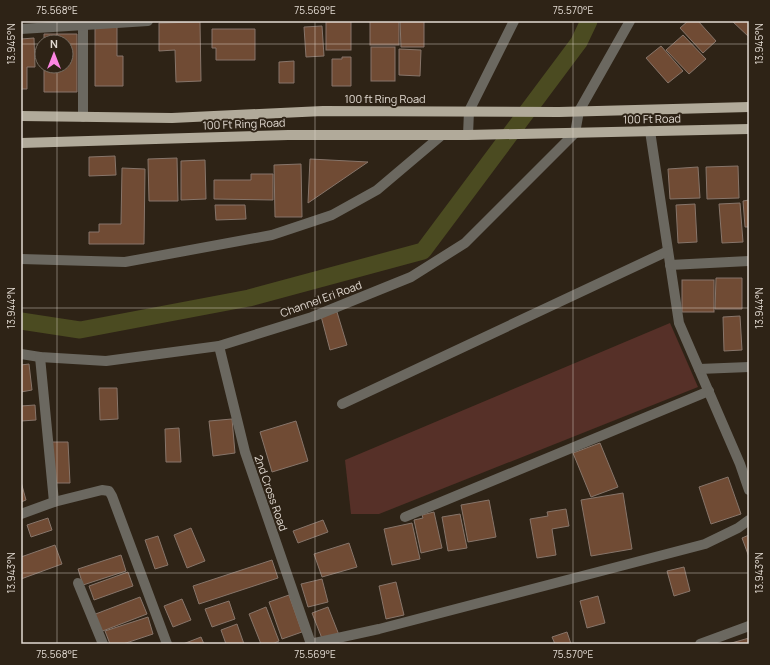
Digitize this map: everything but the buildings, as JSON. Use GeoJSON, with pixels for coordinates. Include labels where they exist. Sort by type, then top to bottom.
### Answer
{"type":"FeatureCollection","features":[{"type":"Feature","properties":{"kind":"main road","name":"100 ft Ring Road"},"geometry":{"type":"LineString","coordinates":[[21,116],[172,118],[323,111],[559,112],[749,107]]}},
{"type":"Feature","properties":{"kind":"main road","name":"100 Ft Road"},"geometry":{"type":"LineString","coordinates":[[468,135],[749,129]]}},
{"type":"Feature","properties":{"kind":"main road","name":"100 Ft Ring Road"},"geometry":{"type":"LineString","coordinates":[[21,143],[288,135],[468,135]]}},
{"type":"Feature","properties":{"kind":"street"},"geometry":{"type":"LineString","coordinates":[[21,29],[148,21]]}},
{"type":"Feature","properties":{"kind":"street"},"geometry":{"type":"LineString","coordinates":[[468,135],[469,111],[514,21]]}},
{"type":"Feature","properties":{"kind":"street"},"geometry":{"type":"LineString","coordinates":[[575,133],[579,111],[630,21]]}},
{"type":"Feature","properties":{"kind":"street"},"geometry":{"type":"LineString","coordinates":[[83,25],[83,117]]}},
{"type":"Feature","properties":{"kind":"street"},"geometry":{"type":"LineString","coordinates":[[650,131],[679,323],[709,391],[745,464],[749,490]]}},
{"type":"Feature","properties":{"kind":"street","name":"Channel Eri Road"},"geometry":{"type":"LineString","coordinates":[[21,354],[40,357],[106,360],[218,346],[312,317],[411,277],[465,243],[575,133]]}},
{"type":"Feature","properties":{"kind":"street"},"geometry":{"type":"LineString","coordinates":[[21,258],[125,262],[272,235],[332,215],[377,190],[442,135]]}},
{"type":"Feature","properties":{"kind":"street"},"geometry":{"type":"LineString","coordinates":[[342,404],[668,250]]}},
{"type":"Feature","properties":{"kind":"street"},"geometry":{"type":"LineString","coordinates":[[670,265],[749,261]]}},
{"type":"Feature","properties":{"kind":"street","name":"2nd Cross Road"},"geometry":{"type":"LineString","coordinates":[[218,346],[245,452],[311,644]]}},
{"type":"Feature","properties":{"kind":"street"},"geometry":{"type":"LineString","coordinates":[[40,357],[54,502]]}},
{"type":"Feature","properties":{"kind":"street"},"geometry":{"type":"LineString","coordinates":[[699,369],[749,367]]}},
{"type":"Feature","properties":{"kind":"street"},"geometry":{"type":"LineString","coordinates":[[405,517],[709,391]]}},
{"type":"Feature","properties":{"kind":"street"},"geometry":{"type":"LineString","coordinates":[[21,514],[54,502],[102,490],[108,491],[112,496],[167,644]]}},
{"type":"Feature","properties":{"kind":"street"},"geometry":{"type":"LineString","coordinates":[[311,644],[379,629],[705,544],[738,528],[749,520]]}},
{"type":"Feature","properties":{"kind":"street"},"geometry":{"type":"LineString","coordinates":[[78,583],[104,644]]}},
{"type":"Feature","properties":{"kind":"street"},"geometry":{"type":"LineString","coordinates":[[700,644],[749,626]]}},
{"type":"Feature","properties":{"kind":"shaded area"},"geometry":{"type":"Polygon","coordinates":[[[670,323],[698,387],[379,514],[351,514],[345,460],[670,323]]]}},
{"type":"Feature","properties":{"kind":"waterway"},"geometry":{"type":"LineString","coordinates":[[21,321],[80,330],[249,298],[423,251],[579,42],[589,21]]}}]}
